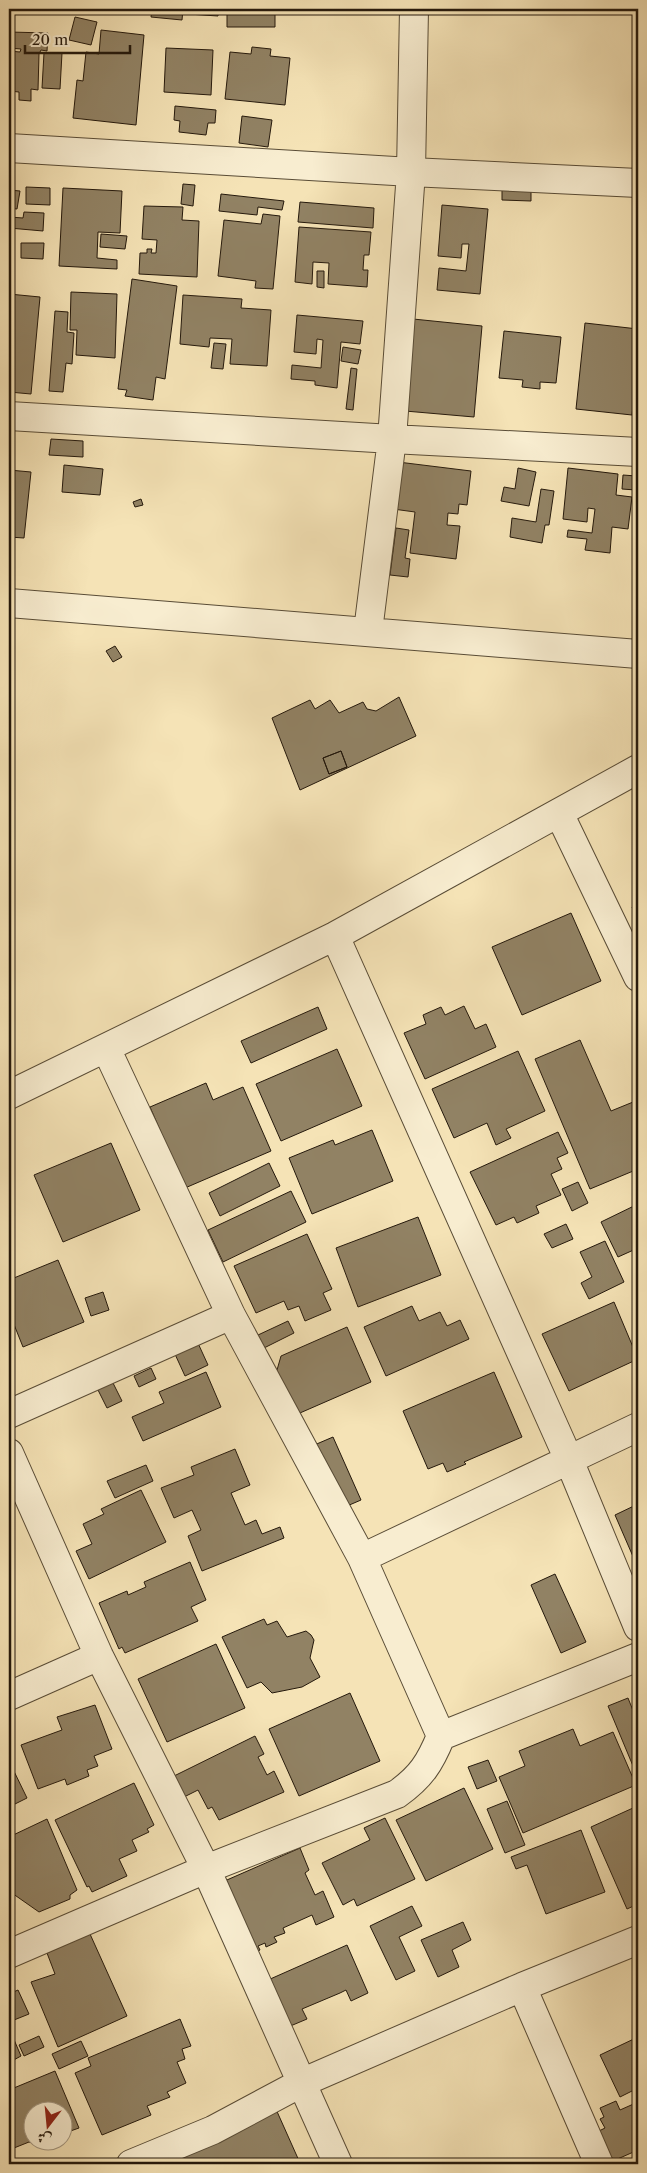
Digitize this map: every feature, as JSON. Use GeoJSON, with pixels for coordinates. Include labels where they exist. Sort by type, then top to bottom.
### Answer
{"type":"FeatureCollection","features":[{"type":"Feature","properties":{"kind":"street"},"geometry":{"type":"LineString","coordinates":[[368,631],[392,439],[411,172],[414,9]]}},
{"type":"Feature","properties":{"kind":"street"},"geometry":{"type":"LineString","coordinates":[[9,148],[411,172],[638,183]]}},
{"type":"Feature","properties":{"kind":"street"},"geometry":{"type":"LineString","coordinates":[[9,416],[638,452]]}},
{"type":"Feature","properties":{"kind":"street"},"geometry":{"type":"LineString","coordinates":[[9,603],[638,654]]}},
{"type":"Feature","properties":{"kind":"street"},"geometry":{"type":"LineString","coordinates":[[9,1095],[335,936],[638,769]]}},
{"type":"Feature","properties":{"kind":"street"},"geometry":{"type":"LineString","coordinates":[[559,813],[638,977]]}},
{"type":"Feature","properties":{"kind":"street"},"geometry":{"type":"LineString","coordinates":[[335,936],[569,1460],[638,1627]]}},
{"type":"Feature","properties":{"kind":"street"},"geometry":{"type":"LineString","coordinates":[[106,1048],[231,1315],[362,1558],[441,1736]]}},
{"type":"Feature","properties":{"kind":"street"},"geometry":{"type":"LineString","coordinates":[[9,1414],[231,1315]]}},
{"type":"Feature","properties":{"kind":"street"},"geometry":{"type":"LineString","coordinates":[[362,1558],[638,1427]]}},
{"type":"Feature","properties":{"kind":"street"},"geometry":{"type":"LineString","coordinates":[[9,1453],[99,1656],[206,1869],[338,2164]]}},
{"type":"Feature","properties":{"kind":"street"},"geometry":{"type":"LineString","coordinates":[[9,1696],[99,1656]]}},
{"type":"Feature","properties":{"kind":"street"},"geometry":{"type":"LineString","coordinates":[[9,1954],[206,1869],[397,1794],[416,1780],[431,1760],[441,1736],[638,1657]]}},
{"type":"Feature","properties":{"kind":"street"},"geometry":{"type":"LineString","coordinates":[[130,2164],[214,2130],[301,2083],[522,1987],[638,1940]]}},
{"type":"Feature","properties":{"kind":"street"},"geometry":{"type":"LineString","coordinates":[[522,1987],[599,2164]]}},
{"type":"Feature","properties":{"kind":"building"},"geometry":{"type":"Polygon","coordinates":[[[152,9],[183,9],[182,20],[151,17],[152,9]]]}},
{"type":"Feature","properties":{"kind":"building"},"geometry":{"type":"Polygon","coordinates":[[[188,9],[218,9],[218,16],[188,14],[188,9]]]}},
{"type":"Feature","properties":{"kind":"building"},"geometry":{"type":"Polygon","coordinates":[[[227,9],[295,9],[295,11],[275,10],[275,27],[227,27],[227,9]]]}},
{"type":"Feature","properties":{"kind":"building"},"geometry":{"type":"Polygon","coordinates":[[[75,17],[97,22],[91,45],[69,40],[75,17]]]}},
{"type":"Feature","properties":{"kind":"building"},"geometry":{"type":"Polygon","coordinates":[[[101,30],[144,35],[136,125],[73,118],[77,80],[83,81],[86,52],[99,54],[101,30]]]}},
{"type":"Feature","properties":{"kind":"building"},"geometry":{"type":"Polygon","coordinates":[[[9,32],[48,33],[47,51],[41,50],[39,54],[38,90],[31,89],[31,101],[19,100],[19,92],[9,91],[9,51],[20,52],[21,49],[9,48],[9,32]]]}},
{"type":"Feature","properties":{"kind":"building"},"geometry":{"type":"Polygon","coordinates":[[[252,47],[271,49],[270,56],[290,58],[285,105],[225,99],[230,52],[251,54],[252,47]]]}},
{"type":"Feature","properties":{"kind":"building"},"geometry":{"type":"Polygon","coordinates":[[[166,48],[213,50],[211,95],[164,92],[166,48]]]}},
{"type":"Feature","properties":{"kind":"building"},"geometry":{"type":"Polygon","coordinates":[[[44,53],[62,53],[60,89],[42,88],[44,53]]]}},
{"type":"Feature","properties":{"kind":"building"},"geometry":{"type":"Polygon","coordinates":[[[175,106],[216,110],[215,123],[208,123],[206,135],[179,132],[180,121],[174,120],[175,106]]]}},
{"type":"Feature","properties":{"kind":"building"},"geometry":{"type":"Polygon","coordinates":[[[242,116],[272,120],[268,147],[239,143],[242,116]]]}},
{"type":"Feature","properties":{"kind":"building"},"geometry":{"type":"Polygon","coordinates":[[[183,184],[195,185],[193,206],[181,204],[183,184]]]}},
{"type":"Feature","properties":{"kind":"building"},"geometry":{"type":"Polygon","coordinates":[[[502,185],[531,186],[531,201],[502,200],[502,185]]]}},
{"type":"Feature","properties":{"kind":"building"},"geometry":{"type":"Polygon","coordinates":[[[26,187],[50,188],[50,205],[26,204],[26,187]]]}},
{"type":"Feature","properties":{"kind":"building"},"geometry":{"type":"Polygon","coordinates":[[[63,188],[122,191],[120,233],[98,232],[97,258],[117,260],[117,269],[59,266],[63,188]]]}},
{"type":"Feature","properties":{"kind":"building"},"geometry":{"type":"Polygon","coordinates":[[[9,190],[20,191],[17,209],[9,208],[9,190]]]}},
{"type":"Feature","properties":{"kind":"building"},"geometry":{"type":"Polygon","coordinates":[[[221,194],[284,201],[282,210],[258,207],[257,215],[219,211],[221,194]]]}},
{"type":"Feature","properties":{"kind":"building"},"geometry":{"type":"Polygon","coordinates":[[[300,202],[374,208],[373,228],[298,222],[300,202]]]}},
{"type":"Feature","properties":{"kind":"building"},"geometry":{"type":"Polygon","coordinates":[[[442,205],[488,209],[480,294],[437,290],[439,268],[466,271],[469,244],[462,244],[461,258],[438,256],[442,205]]]}},
{"type":"Feature","properties":{"kind":"building"},"geometry":{"type":"Polygon","coordinates":[[[144,206],[183,207],[182,220],[199,221],[197,277],[139,274],[140,253],[147,253],[147,249],[152,249],[151,253],[156,253],[157,240],[142,239],[144,206]]]}},
{"type":"Feature","properties":{"kind":"building"},"geometry":{"type":"Polygon","coordinates":[[[24,212],[44,213],[43,231],[9,228],[9,217],[23,218],[24,212]]]}},
{"type":"Feature","properties":{"kind":"building"},"geometry":{"type":"Polygon","coordinates":[[[263,214],[280,216],[273,289],[255,288],[256,281],[218,276],[224,220],[261,224],[263,214]]]}},
{"type":"Feature","properties":{"kind":"building"},"geometry":{"type":"Polygon","coordinates":[[[299,227],[371,232],[369,255],[364,255],[363,270],[368,270],[367,287],[328,284],[329,263],[313,262],[312,284],[295,282],[299,227]]]}},
{"type":"Feature","properties":{"kind":"building"},"geometry":{"type":"Polygon","coordinates":[[[101,234],[127,236],[125,249],[100,247],[101,234]]]}},
{"type":"Feature","properties":{"kind":"building"},"geometry":{"type":"Polygon","coordinates":[[[21,243],[44,243],[43,259],[21,258],[21,243]]]}},
{"type":"Feature","properties":{"kind":"building"},"geometry":{"type":"Polygon","coordinates":[[[317,271],[324,271],[324,288],[317,287],[317,271]]]}},
{"type":"Feature","properties":{"kind":"building"},"geometry":{"type":"Polygon","coordinates":[[[132,279],[177,286],[165,379],[156,377],[153,400],[125,396],[127,390],[118,389],[132,279]]]}},
{"type":"Feature","properties":{"kind":"building"},"geometry":{"type":"Polygon","coordinates":[[[71,292],[117,294],[115,358],[76,355],[77,330],[70,330],[71,292]]]}},
{"type":"Feature","properties":{"kind":"building"},"geometry":{"type":"Polygon","coordinates":[[[9,294],[40,297],[31,394],[9,392],[9,294]]]}},
{"type":"Feature","properties":{"kind":"building"},"geometry":{"type":"Polygon","coordinates":[[[183,295],[242,299],[241,308],[271,310],[267,366],[230,364],[232,339],[210,338],[209,347],[180,344],[183,295]]]}},
{"type":"Feature","properties":{"kind":"building"},"geometry":{"type":"Polygon","coordinates":[[[55,311],[68,312],[67,332],[74,333],[72,364],[66,363],[63,392],[49,391],[55,311]]]}},
{"type":"Feature","properties":{"kind":"building"},"geometry":{"type":"Polygon","coordinates":[[[297,315],[363,321],[360,344],[341,342],[337,388],[315,385],[315,381],[291,379],[292,365],[321,368],[323,340],[317,339],[316,354],[294,352],[297,315]]]}},
{"type":"Feature","properties":{"kind":"building"},"geometry":{"type":"Polygon","coordinates":[[[413,319],[482,326],[474,417],[405,411],[413,319]]]}},
{"type":"Feature","properties":{"kind":"building"},"geometry":{"type":"Polygon","coordinates":[[[585,323],[638,329],[638,361],[632,415],[576,409],[585,323]]]}},
{"type":"Feature","properties":{"kind":"building"},"geometry":{"type":"Polygon","coordinates":[[[504,331],[561,337],[556,383],[540,382],[540,389],[522,387],[523,380],[499,378],[504,331]]]}},
{"type":"Feature","properties":{"kind":"building"},"geometry":{"type":"Polygon","coordinates":[[[214,343],[226,344],[223,369],[211,368],[214,343]]]}},
{"type":"Feature","properties":{"kind":"building"},"geometry":{"type":"Polygon","coordinates":[[[343,347],[361,350],[358,364],[341,361],[343,347]]]}},
{"type":"Feature","properties":{"kind":"building"},"geometry":{"type":"Polygon","coordinates":[[[351,368],[357,369],[353,410],[346,409],[351,368]]]}},
{"type":"Feature","properties":{"kind":"building"},"geometry":{"type":"Polygon","coordinates":[[[51,439],[83,441],[83,457],[49,455],[51,439]]]}},
{"type":"Feature","properties":{"kind":"building"},"geometry":{"type":"Polygon","coordinates":[[[398,462],[471,471],[467,505],[459,504],[458,514],[448,513],[447,525],[460,526],[456,559],[410,553],[415,512],[393,509],[398,462]]]}},
{"type":"Feature","properties":{"kind":"building"},"geometry":{"type":"Polygon","coordinates":[[[64,465],[103,469],[100,495],[62,492],[64,465]]]}},
{"type":"Feature","properties":{"kind":"building"},"geometry":{"type":"Polygon","coordinates":[[[518,468],[536,472],[529,506],[501,501],[504,487],[515,489],[518,468]]]}},
{"type":"Feature","properties":{"kind":"building"},"geometry":{"type":"Polygon","coordinates":[[[568,468],[618,474],[616,495],[632,497],[628,529],[612,527],[610,553],[585,550],[587,539],[567,537],[568,530],[592,533],[595,509],[588,508],[587,522],[563,519],[568,468]]]}},
{"type":"Feature","properties":{"kind":"building"},"geometry":{"type":"Polygon","coordinates":[[[9,470],[31,472],[24,538],[9,537],[9,470]]]}},
{"type":"Feature","properties":{"kind":"building"},"geometry":{"type":"Polygon","coordinates":[[[623,475],[636,476],[636,490],[622,489],[623,475]]]}},
{"type":"Feature","properties":{"kind":"building"},"geometry":{"type":"Polygon","coordinates":[[[541,489],[554,491],[549,525],[545,525],[542,543],[510,537],[512,518],[536,522],[541,489]]]}},
{"type":"Feature","properties":{"kind":"building"},"geometry":{"type":"Polygon","coordinates":[[[141,499],[143,505],[135,507],[133,502],[141,499]]]}},
{"type":"Feature","properties":{"kind":"building"},"geometry":{"type":"Polygon","coordinates":[[[396,528],[409,530],[405,558],[410,559],[408,577],[390,575],[396,528]]]}},
{"type":"Feature","properties":{"kind":"building"},"geometry":{"type":"Polygon","coordinates":[[[115,646],[122,657],[113,662],[106,651],[115,646]]]}},
{"type":"Feature","properties":{"kind":"building"},"geometry":{"type":"Polygon","coordinates":[[[399,697],[416,736],[300,790],[272,718],[310,700],[315,709],[330,700],[339,713],[363,702],[367,709],[376,711],[399,697]],[[341,751],[323,758],[329,774],[347,767],[341,751]]]}},
{"type":"Feature","properties":{"kind":"building"},"geometry":{"type":"Polygon","coordinates":[[[341,751],[347,767],[329,774],[323,758],[341,751]]]}},
{"type":"Feature","properties":{"kind":"building"},"geometry":{"type":"Polygon","coordinates":[[[638,904],[638,920],[632,907],[638,904]]]}},
{"type":"Feature","properties":{"kind":"building"},"geometry":{"type":"Polygon","coordinates":[[[571,913],[601,981],[522,1015],[492,947],[571,913]]]}},
{"type":"Feature","properties":{"kind":"building"},"geometry":{"type":"Polygon","coordinates":[[[464,1006],[475,1029],[486,1024],[496,1047],[425,1079],[404,1033],[426,1024],[423,1015],[441,1007],[445,1015],[464,1006]]]}},
{"type":"Feature","properties":{"kind":"building"},"geometry":{"type":"Polygon","coordinates":[[[318,1007],[327,1029],[251,1063],[241,1041],[318,1007]]]}},
{"type":"Feature","properties":{"kind":"building"},"geometry":{"type":"Polygon","coordinates":[[[580,1040],[611,1111],[638,1100],[638,1169],[590,1189],[535,1059],[580,1040]]]}},
{"type":"Feature","properties":{"kind":"building"},"geometry":{"type":"Polygon","coordinates":[[[337,1049],[362,1106],[281,1141],[256,1084],[337,1049]]]}},
{"type":"Feature","properties":{"kind":"building"},"geometry":{"type":"Polygon","coordinates":[[[518,1051],[545,1111],[506,1129],[511,1138],[496,1145],[487,1123],[454,1138],[432,1089],[518,1051]]]}},
{"type":"Feature","properties":{"kind":"building"},"geometry":{"type":"Polygon","coordinates":[[[206,1083],[213,1100],[243,1087],[271,1151],[185,1188],[150,1107],[206,1083]]]}},
{"type":"Feature","properties":{"kind":"building"},"geometry":{"type":"Polygon","coordinates":[[[372,1130],[393,1181],[312,1214],[289,1158],[333,1140],[335,1145],[372,1130]]]}},
{"type":"Feature","properties":{"kind":"building"},"geometry":{"type":"Polygon","coordinates":[[[558,1132],[568,1153],[557,1158],[562,1169],[551,1174],[561,1195],[536,1206],[539,1213],[517,1223],[514,1217],[496,1225],[470,1172],[558,1132]]]}},
{"type":"Feature","properties":{"kind":"building"},"geometry":{"type":"Polygon","coordinates":[[[111,1143],[140,1210],[63,1242],[34,1175],[111,1143]]]}},
{"type":"Feature","properties":{"kind":"building"},"geometry":{"type":"Polygon","coordinates":[[[269,1163],[280,1186],[220,1216],[209,1193],[269,1163]]]}},
{"type":"Feature","properties":{"kind":"building"},"geometry":{"type":"Polygon","coordinates":[[[578,1182],[588,1203],[572,1211],[562,1189],[578,1182]]]}},
{"type":"Feature","properties":{"kind":"building"},"geometry":{"type":"Polygon","coordinates":[[[291,1191],[306,1222],[223,1262],[208,1230],[291,1191]]]}},
{"type":"Feature","properties":{"kind":"building"},"geometry":{"type":"Polygon","coordinates":[[[638,1204],[638,1248],[618,1257],[601,1222],[638,1204]]]}},
{"type":"Feature","properties":{"kind":"building"},"geometry":{"type":"Polygon","coordinates":[[[418,1217],[441,1275],[358,1307],[336,1248],[418,1217]]]}},
{"type":"Feature","properties":{"kind":"building"},"geometry":{"type":"Polygon","coordinates":[[[566,1224],[573,1239],[552,1248],[544,1234],[566,1224]]]}},
{"type":"Feature","properties":{"kind":"building"},"geometry":{"type":"Polygon","coordinates":[[[307,1234],[332,1289],[323,1293],[331,1310],[305,1321],[299,1306],[288,1310],[284,1301],[256,1313],[234,1266],[307,1234]]]}},
{"type":"Feature","properties":{"kind":"building"},"geometry":{"type":"Polygon","coordinates":[[[605,1241],[624,1282],[589,1299],[581,1283],[592,1277],[580,1252],[605,1241]]]}},
{"type":"Feature","properties":{"kind":"building"},"geometry":{"type":"Polygon","coordinates":[[[58,1260],[84,1322],[23,1347],[9,1312],[9,1280],[58,1260]]]}},
{"type":"Feature","properties":{"kind":"building"},"geometry":{"type":"Polygon","coordinates":[[[103,1292],[109,1310],[91,1316],[85,1298],[103,1292]]]}},
{"type":"Feature","properties":{"kind":"building"},"geometry":{"type":"Polygon","coordinates":[[[614,1302],[638,1359],[569,1391],[542,1334],[614,1302]]]}},
{"type":"Feature","properties":{"kind":"building"},"geometry":{"type":"Polygon","coordinates":[[[412,1306],[419,1321],[440,1312],[447,1326],[460,1320],[469,1339],[386,1376],[364,1327],[412,1306]]]}},
{"type":"Feature","properties":{"kind":"building"},"geometry":{"type":"Polygon","coordinates":[[[288,1321],[294,1333],[264,1348],[258,1335],[288,1321]]]}},
{"type":"Feature","properties":{"kind":"building"},"geometry":{"type":"Polygon","coordinates":[[[347,1327],[371,1382],[293,1416],[275,1377],[281,1356],[347,1327]]]}},
{"type":"Feature","properties":{"kind":"building"},"geometry":{"type":"Polygon","coordinates":[[[197,1341],[208,1365],[185,1376],[174,1352],[197,1341]]]}},
{"type":"Feature","properties":{"kind":"building"},"geometry":{"type":"Polygon","coordinates":[[[151,1368],[156,1379],[139,1387],[134,1376],[151,1368]]]}},
{"type":"Feature","properties":{"kind":"building"},"geometry":{"type":"Polygon","coordinates":[[[206,1372],[221,1407],[143,1441],[132,1417],[164,1403],[159,1392],[206,1372]]]}},
{"type":"Feature","properties":{"kind":"building"},"geometry":{"type":"Polygon","coordinates":[[[494,1372],[522,1437],[464,1462],[466,1464],[447,1472],[443,1463],[428,1469],[403,1411],[494,1372]]]}},
{"type":"Feature","properties":{"kind":"building"},"geometry":{"type":"Polygon","coordinates":[[[112,1381],[122,1401],[107,1408],[97,1388],[112,1381]]]}},
{"type":"Feature","properties":{"kind":"building"},"geometry":{"type":"Polygon","coordinates":[[[333,1437],[361,1500],[340,1509],[312,1446],[333,1437]]]}},
{"type":"Feature","properties":{"kind":"building"},"geometry":{"type":"Polygon","coordinates":[[[235,1449],[250,1485],[231,1493],[245,1525],[256,1520],[262,1534],[280,1527],[284,1538],[202,1571],[188,1536],[201,1530],[192,1510],[174,1518],[161,1488],[194,1475],[191,1467],[235,1449]]]}},
{"type":"Feature","properties":{"kind":"building"},"geometry":{"type":"Polygon","coordinates":[[[146,1465],[153,1481],[115,1498],[107,1481],[146,1465]]]}},
{"type":"Feature","properties":{"kind":"building"},"geometry":{"type":"Polygon","coordinates":[[[141,1490],[166,1542],[89,1579],[76,1551],[92,1544],[83,1524],[104,1514],[101,1509],[141,1490]]]}},
{"type":"Feature","properties":{"kind":"building"},"geometry":{"type":"Polygon","coordinates":[[[638,1504],[638,1568],[615,1515],[638,1504]]]}},
{"type":"Feature","properties":{"kind":"building"},"geometry":{"type":"Polygon","coordinates":[[[190,1562],[206,1600],[191,1607],[198,1621],[125,1653],[122,1647],[119,1649],[99,1603],[127,1591],[128,1595],[146,1587],[144,1582],[190,1562]]]}},
{"type":"Feature","properties":{"kind":"building"},"geometry":{"type":"Polygon","coordinates":[[[555,1574],[586,1642],[561,1653],[531,1585],[555,1574]]]}},
{"type":"Feature","properties":{"kind":"building"},"geometry":{"type":"Polygon","coordinates":[[[264,1619],[267,1625],[277,1621],[287,1637],[306,1631],[311,1635],[314,1640],[310,1658],[320,1677],[302,1687],[272,1693],[261,1682],[247,1688],[222,1637],[264,1619]]]}},
{"type":"Feature","properties":{"kind":"building"},"geometry":{"type":"Polygon","coordinates":[[[216,1644],[245,1708],[167,1742],[138,1679],[216,1644]]]}},
{"type":"Feature","properties":{"kind":"building"},"geometry":{"type":"Polygon","coordinates":[[[350,1693],[380,1761],[299,1796],[269,1729],[350,1693]]]}},
{"type":"Feature","properties":{"kind":"building"},"geometry":{"type":"Polygon","coordinates":[[[628,1698],[638,1723],[638,1764],[633,1766],[608,1706],[628,1698]]]}},
{"type":"Feature","properties":{"kind":"building"},"geometry":{"type":"Polygon","coordinates":[[[95,1705],[112,1749],[94,1756],[98,1766],[87,1770],[89,1776],[67,1785],[65,1779],[38,1789],[21,1745],[62,1730],[57,1717],[95,1705]]]}},
{"type":"Feature","properties":{"kind":"building"},"geometry":{"type":"Polygon","coordinates":[[[573,1729],[580,1746],[613,1732],[636,1785],[523,1833],[499,1777],[525,1766],[519,1751],[573,1729]]]}},
{"type":"Feature","properties":{"kind":"building"},"geometry":{"type":"Polygon","coordinates":[[[255,1736],[264,1754],[258,1757],[267,1775],[274,1771],[284,1792],[219,1820],[212,1807],[208,1809],[198,1790],[182,1798],[172,1777],[255,1736]]]}},
{"type":"Feature","properties":{"kind":"building"},"geometry":{"type":"Polygon","coordinates":[[[488,1760],[497,1781],[477,1789],[468,1767],[488,1760]]]}},
{"type":"Feature","properties":{"kind":"building"},"geometry":{"type":"Polygon","coordinates":[[[9,1761],[27,1798],[9,1807],[9,1761]]]}},
{"type":"Feature","properties":{"kind":"building"},"geometry":{"type":"Polygon","coordinates":[[[134,1783],[154,1825],[147,1829],[149,1832],[132,1840],[137,1851],[119,1859],[127,1876],[92,1892],[89,1886],[87,1887],[55,1820],[134,1783]]]}},
{"type":"Feature","properties":{"kind":"building"},"geometry":{"type":"Polygon","coordinates":[[[464,1788],[493,1849],[426,1881],[396,1820],[464,1788]]]}},
{"type":"Feature","properties":{"kind":"building"},"geometry":{"type":"Polygon","coordinates":[[[507,1801],[525,1845],[505,1853],[487,1809],[507,1801]]]}},
{"type":"Feature","properties":{"kind":"building"},"geometry":{"type":"Polygon","coordinates":[[[633,1808],[636,1814],[638,1813],[638,1904],[627,1909],[591,1827],[633,1808]]]}},
{"type":"Feature","properties":{"kind":"building"},"geometry":{"type":"Polygon","coordinates":[[[385,1818],[415,1879],[357,1906],[354,1899],[343,1905],[322,1863],[370,1840],[364,1828],[385,1818]]]}},
{"type":"Feature","properties":{"kind":"building"},"geometry":{"type":"Polygon","coordinates":[[[47,1819],[77,1890],[70,1895],[70,1899],[39,1912],[9,1891],[9,1837],[47,1819]]]}},
{"type":"Feature","properties":{"kind":"building"},"geometry":{"type":"Polygon","coordinates":[[[581,1830],[605,1892],[546,1914],[527,1865],[516,1869],[511,1857],[581,1830]]]}},
{"type":"Feature","properties":{"kind":"building"},"geometry":{"type":"Polygon","coordinates":[[[300,1848],[309,1870],[305,1873],[315,1895],[323,1891],[334,1917],[316,1925],[312,1915],[283,1928],[285,1933],[274,1937],[277,1942],[266,1947],[265,1943],[258,1946],[260,1950],[252,1954],[220,1883],[300,1848]]]}},
{"type":"Feature","properties":{"kind":"building"},"geometry":{"type":"Polygon","coordinates":[[[412,1906],[422,1926],[399,1937],[415,1971],[396,1980],[370,1926],[412,1906]]]}},
{"type":"Feature","properties":{"kind":"building"},"geometry":{"type":"Polygon","coordinates":[[[463,1922],[471,1940],[452,1950],[459,1967],[438,1977],[421,1940],[463,1922]]]}},
{"type":"Feature","properties":{"kind":"building"},"geometry":{"type":"Polygon","coordinates":[[[90,1934],[127,2016],[58,2047],[31,1982],[55,1974],[47,1953],[90,1934]]]}},
{"type":"Feature","properties":{"kind":"building"},"geometry":{"type":"Polygon","coordinates":[[[347,1945],[368,1993],[351,2001],[346,1990],[302,2009],[307,2019],[288,2027],[268,1980],[347,1945]]]}},
{"type":"Feature","properties":{"kind":"building"},"geometry":{"type":"Polygon","coordinates":[[[18,1990],[29,2014],[9,2022],[9,1994],[18,1990]]]}},
{"type":"Feature","properties":{"kind":"building"},"geometry":{"type":"Polygon","coordinates":[[[180,2019],[191,2046],[182,2049],[185,2059],[177,2062],[186,2083],[167,2092],[170,2097],[147,2106],[151,2115],[102,2135],[75,2073],[91,2066],[88,2058],[180,2019]]]}},
{"type":"Feature","properties":{"kind":"building"},"geometry":{"type":"Polygon","coordinates":[[[12,2035],[21,2056],[10,2062],[9,2037],[12,2035]]]}},
{"type":"Feature","properties":{"kind":"building"},"geometry":{"type":"Polygon","coordinates":[[[39,2036],[44,2047],[24,2056],[19,2045],[39,2036]]]}},
{"type":"Feature","properties":{"kind":"building"},"geometry":{"type":"Polygon","coordinates":[[[638,2037],[638,2088],[620,2097],[600,2055],[638,2037]]]}},
{"type":"Feature","properties":{"kind":"building"},"geometry":{"type":"Polygon","coordinates":[[[81,2041],[88,2056],[59,2069],[52,2054],[81,2041]]]}},
{"type":"Feature","properties":{"kind":"building"},"geometry":{"type":"Polygon","coordinates":[[[55,2071],[67,2100],[22,2100],[22,2145],[9,2150],[9,2090],[55,2071]]]}},
{"type":"Feature","properties":{"kind":"building"},"geometry":{"type":"Polygon","coordinates":[[[616,2101],[620,2110],[638,2102],[638,2150],[613,2161],[599,2131],[605,2128],[600,2119],[604,2117],[600,2108],[616,2101]]]}},
{"type":"Feature","properties":{"kind":"building"},"geometry":{"type":"Polygon","coordinates":[[[275,2107],[300,2163],[185,2164],[179,2150],[275,2107]]]}},
{"type":"Feature","properties":{"kind":"building"},"geometry":{"type":"Polygon","coordinates":[[[72,2111],[79,2128],[72,2130],[72,2111]]]}}]}
